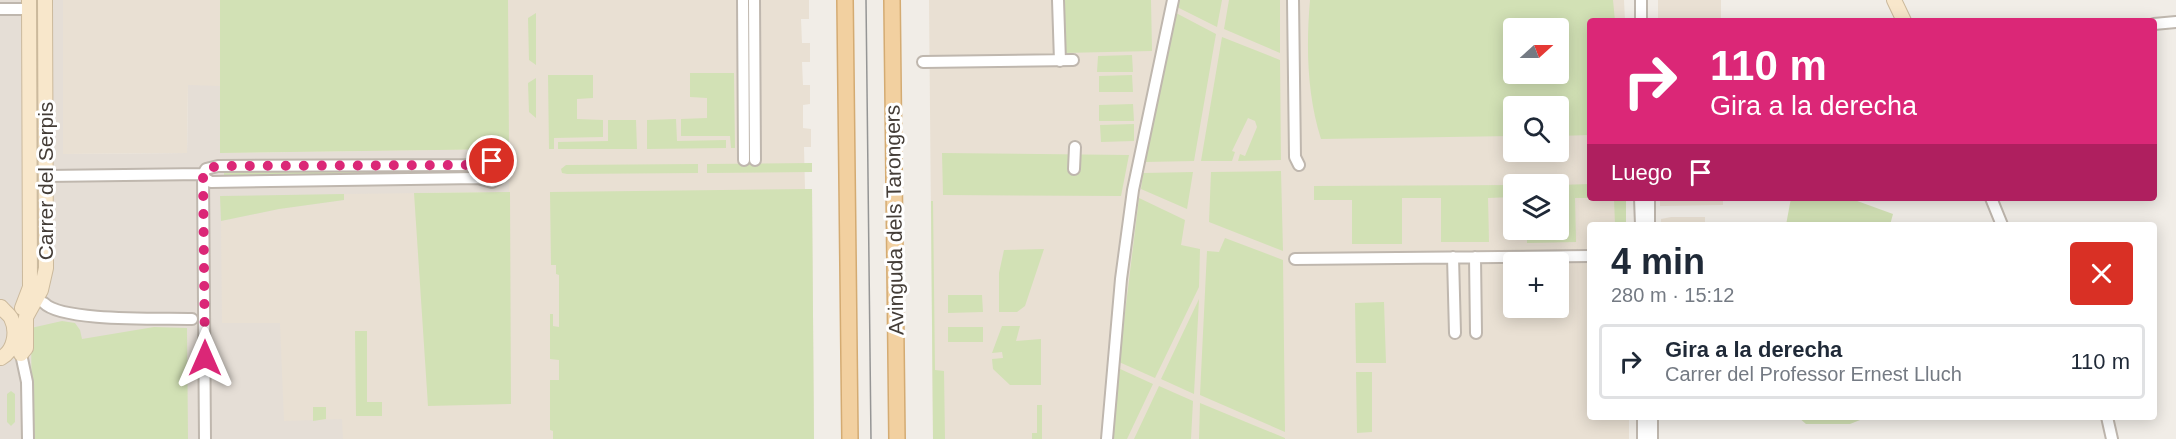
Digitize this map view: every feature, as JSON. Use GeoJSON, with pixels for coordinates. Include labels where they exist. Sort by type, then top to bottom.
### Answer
{"type":"FeatureCollection","features":[{"type":"Feature","properties":{"kind":"main road"},"geometry":{"type":"LineString","coordinates":[[846,0],[850,439]]}},
{"type":"Feature","properties":{"kind":"main road","name":"Avinguda dels Tarongers"},"geometry":{"type":"LineString","coordinates":[[892,0],[897,439]]}},
{"type":"Feature","properties":{"kind":"street","name":"Carrer del Serpis"},"geometry":{"type":"LineString","coordinates":[[21,354],[26,348],[28,311],[41,290],[44,280],[45,0]]}},
{"type":"Feature","properties":{"kind":"street"},"geometry":{"type":"LineString","coordinates":[[743,0],[749,160],[753,0]]}},
{"type":"Feature","properties":{"kind":"street"},"geometry":{"type":"LineString","coordinates":[[1058,0],[1060,61]]}},
{"type":"Feature","properties":{"kind":"street"},"geometry":{"type":"LineString","coordinates":[[1107,439],[1120,279],[1133,190],[1173,0]]}},
{"type":"Feature","properties":{"kind":"street"},"geometry":{"type":"LineString","coordinates":[[1293,0],[1295,157],[1299,165]]}},
{"type":"Feature","properties":{"kind":"street"},"geometry":{"type":"LineString","coordinates":[[1641,0],[1641,18]]}},
{"type":"Feature","properties":{"kind":"street"},"geometry":{"type":"LineString","coordinates":[[1894,0],[1903,18]]}},
{"type":"Feature","properties":{"kind":"street","name":"Carrer del Serpis"},"geometry":{"type":"LineString","coordinates":[[28,439],[27,382],[21,354],[20,317],[30,287],[29,5]]}},
{"type":"Feature","properties":{"kind":"street"},"geometry":{"type":"LineString","coordinates":[[0,9],[29,5]]}},
{"type":"Feature","properties":{"kind":"street"},"geometry":{"type":"LineString","coordinates":[[2157,24],[2176,22]]}},
{"type":"Feature","properties":{"kind":"street"},"geometry":{"type":"LineString","coordinates":[[923,62],[1073,60]]}},
{"type":"Feature","properties":{"kind":"street"},"geometry":{"type":"LineString","coordinates":[[1074,169],[1075,147]]}},
{"type":"Feature","properties":{"kind":"street"},"geometry":{"type":"LineString","coordinates":[[203,174],[211,182],[478,178],[492,182],[498,179],[502,170],[496,162],[489,161],[476,165],[218,166],[206,169],[203,174],[205,439]]}},
{"type":"Feature","properties":{"kind":"street"},"geometry":{"type":"LineString","coordinates":[[46,176],[203,174]]}},
{"type":"Feature","properties":{"kind":"street"},"geometry":{"type":"LineString","coordinates":[[1641,222],[1645,201]]}},
{"type":"Feature","properties":{"kind":"street"},"geometry":{"type":"LineString","coordinates":[[1645,201],[1647,222]]}},
{"type":"Feature","properties":{"kind":"street"},"geometry":{"type":"LineString","coordinates":[[1992,201],[2001,222]]}},
{"type":"Feature","properties":{"kind":"street"},"geometry":{"type":"LineString","coordinates":[[1295,259],[1587,256]]}},
{"type":"Feature","properties":{"kind":"street"},"geometry":{"type":"LineString","coordinates":[[1464,257],[1476,333]]}},
{"type":"Feature","properties":{"kind":"street"},"geometry":{"type":"LineString","coordinates":[[1455,333],[1464,257]]}},
{"type":"Feature","properties":{"kind":"street"},"geometry":{"type":"LineString","coordinates":[[0,308],[25,299]]}},
{"type":"Feature","properties":{"kind":"street"},"geometry":{"type":"LineString","coordinates":[[44,303],[52,309],[84,315],[192,319]]}},
{"type":"Feature","properties":{"kind":"street"},"geometry":{"type":"LineString","coordinates":[[0,308],[13,321],[11,351],[0,358]]}},
{"type":"Feature","properties":{"kind":"street"},"geometry":{"type":"LineString","coordinates":[[0,358],[21,354]]}},
{"type":"Feature","properties":{"kind":"street"},"geometry":{"type":"LineString","coordinates":[[0,358],[18,366],[25,373]]}},
{"type":"Feature","properties":{"kind":"street"},"geometry":{"type":"LineString","coordinates":[[1643,420],[1643,439]]}},
{"type":"Feature","properties":{"kind":"street"},"geometry":{"type":"LineString","coordinates":[[1652,420],[1652,439]]}},
{"type":"Feature","properties":{"kind":"street"},"geometry":{"type":"LineString","coordinates":[[2108,420],[2112,439]]}},
{"type":"Feature","properties":{"kind":"shaded area"},"geometry":{"type":"Polygon","coordinates":[[[0,0],[63,0],[63,154],[187,153],[188,85],[221,85],[221,153],[509,149],[510,192],[415,193],[430,439],[0,439],[0,0]]]}},
{"type":"Feature","properties":{"kind":"shaded area"},"geometry":{"type":"Polygon","coordinates":[[[63,0],[809,0],[809,19],[801,19],[802,43],[810,43],[810,62],[802,62],[803,85],[810,85],[810,104],[803,105],[803,128],[811,129],[811,147],[804,147],[805,189],[812,189],[814,439],[343,439],[342,419],[284,421],[280,323],[222,323],[221,221],[279,209],[344,200],[344,194],[509,192],[509,149],[220,153],[220,86],[188,85],[187,153],[63,154],[63,0]]]}},
{"type":"Feature","properties":{"kind":"shaded area"},"geometry":{"type":"Polygon","coordinates":[[[929,0],[1624,0],[1625,18],[1587,18],[1587,201],[1626,201],[1626,222],[1587,222],[1587,420],[1629,420],[1629,439],[933,439],[929,0]]]}},
{"type":"Feature","properties":{"kind":"shaded area"},"geometry":{"type":"Polygon","coordinates":[[[1658,0],[1721,0],[1721,18],[1658,18],[1658,0]]]}},
{"type":"Feature","properties":{"kind":"shaded area"},"geometry":{"type":"Polygon","coordinates":[[[1660,201],[1723,201],[1723,205],[1660,206],[1660,201]]]}},
{"type":"Feature","properties":{"kind":"shaded area"},"geometry":{"type":"Polygon","coordinates":[[[1705,217],[1705,222],[1661,222],[1661,219],[1705,217]]]}},
{"type":"Feature","properties":{"kind":"green space"},"geometry":{"type":"Polygon","coordinates":[[[220,0],[508,0],[509,149],[220,153],[220,0]]]}},
{"type":"Feature","properties":{"kind":"green space"},"geometry":{"type":"Polygon","coordinates":[[[1062,0],[1151,0],[1152,51],[1063,53],[1062,0]]]}},
{"type":"Feature","properties":{"kind":"green space"},"geometry":{"type":"Polygon","coordinates":[[[1179,0],[1222,0],[1217,27],[1177,7],[1179,0]]]}},
{"type":"Feature","properties":{"kind":"green space"},"geometry":{"type":"Polygon","coordinates":[[[1229,0],[1280,0],[1280,53],[1224,29],[1229,0]]]}},
{"type":"Feature","properties":{"kind":"green space"},"geometry":{"type":"Polygon","coordinates":[[[1310,0],[1613,0],[1615,18],[1587,18],[1587,135],[1569,136],[1569,96],[1503,96],[1503,136],[1321,139],[1310,88],[1308,53],[1310,0]]]}},
{"type":"Feature","properties":{"kind":"green space"},"geometry":{"type":"Polygon","coordinates":[[[536,13],[536,65],[529,60],[528,18],[536,13]]]}},
{"type":"Feature","properties":{"kind":"green space"},"geometry":{"type":"Polygon","coordinates":[[[1176,13],[1216,34],[1194,161],[1145,162],[1176,13]]]}},
{"type":"Feature","properties":{"kind":"green space"},"geometry":{"type":"Polygon","coordinates":[[[1222,37],[1280,60],[1281,160],[1238,161],[1240,154],[1245,156],[1257,127],[1255,121],[1248,118],[1232,151],[1235,152],[1232,161],[1201,161],[1222,37]]]}},
{"type":"Feature","properties":{"kind":"green space"},"geometry":{"type":"Polygon","coordinates":[[[1132,55],[1133,72],[1097,72],[1098,56],[1132,55]]]}},
{"type":"Feature","properties":{"kind":"green space"},"geometry":{"type":"Polygon","coordinates":[[[690,73],[734,73],[735,148],[731,148],[730,136],[681,136],[681,119],[707,118],[707,98],[690,97],[690,73]]]}},
{"type":"Feature","properties":{"kind":"green space"},"geometry":{"type":"Polygon","coordinates":[[[548,75],[593,75],[593,98],[577,99],[577,119],[603,120],[603,137],[554,138],[554,149],[549,149],[548,75]]]}},
{"type":"Feature","properties":{"kind":"green space"},"geometry":{"type":"Polygon","coordinates":[[[1132,75],[1133,92],[1099,92],[1099,76],[1132,75]]]}},
{"type":"Feature","properties":{"kind":"green space"},"geometry":{"type":"Polygon","coordinates":[[[536,78],[536,118],[529,112],[528,83],[536,78]]]}},
{"type":"Feature","properties":{"kind":"green space"},"geometry":{"type":"Polygon","coordinates":[[[1133,104],[1134,121],[1099,121],[1099,105],[1133,104]]]}},
{"type":"Feature","properties":{"kind":"green space"},"geometry":{"type":"Polygon","coordinates":[[[676,119],[677,141],[726,140],[726,148],[647,149],[647,120],[676,119]]]}},
{"type":"Feature","properties":{"kind":"green space"},"geometry":{"type":"Polygon","coordinates":[[[608,120],[636,120],[637,149],[558,149],[558,142],[608,141],[608,120]]]}},
{"type":"Feature","properties":{"kind":"green space"},"geometry":{"type":"Polygon","coordinates":[[[1134,124],[1134,141],[1101,142],[1100,125],[1134,124]]]}},
{"type":"Feature","properties":{"kind":"green space"},"geometry":{"type":"Polygon","coordinates":[[[942,153],[1129,155],[1121,196],[943,195],[942,153]]]}},
{"type":"Feature","properties":{"kind":"green space"},"geometry":{"type":"Polygon","coordinates":[[[812,163],[812,172],[707,173],[707,164],[812,163]]]}},
{"type":"Feature","properties":{"kind":"green space"},"geometry":{"type":"Polygon","coordinates":[[[698,164],[698,173],[567,174],[562,173],[561,169],[566,165],[698,164]]]}},
{"type":"Feature","properties":{"kind":"green space"},"geometry":{"type":"Polygon","coordinates":[[[495,166],[498,171],[493,176],[224,179],[224,169],[495,166]]]}},
{"type":"Feature","properties":{"kind":"green space"},"geometry":{"type":"Polygon","coordinates":[[[1281,171],[1283,251],[1209,222],[1211,172],[1281,171]]]}},
{"type":"Feature","properties":{"kind":"green space"},"geometry":{"type":"Polygon","coordinates":[[[1193,172],[1187,209],[1141,189],[1143,173],[1193,172]]]}},
{"type":"Feature","properties":{"kind":"green space"},"geometry":{"type":"Polygon","coordinates":[[[1587,184],[1587,198],[1575,198],[1576,242],[1527,243],[1527,240],[1569,240],[1569,185],[1587,184]]]}},
{"type":"Feature","properties":{"kind":"green space"},"geometry":{"type":"Polygon","coordinates":[[[1503,185],[1503,197],[1488,198],[1489,242],[1441,242],[1441,198],[1402,198],[1402,244],[1352,244],[1352,200],[1314,200],[1314,186],[1503,185]]]}},
{"type":"Feature","properties":{"kind":"green space"},"geometry":{"type":"Polygon","coordinates":[[[812,189],[814,439],[553,439],[553,431],[550,430],[550,380],[559,380],[559,360],[550,359],[550,314],[553,314],[553,326],[559,327],[559,275],[556,274],[556,265],[551,265],[550,192],[812,189]]]}},
{"type":"Feature","properties":{"kind":"green space"},"geometry":{"type":"Polygon","coordinates":[[[510,192],[511,404],[428,406],[414,193],[510,192]]]}},
{"type":"Feature","properties":{"kind":"green space"},"geometry":{"type":"Polygon","coordinates":[[[344,194],[344,200],[279,209],[221,221],[220,196],[344,194]]]}},
{"type":"Feature","properties":{"kind":"green space"},"geometry":{"type":"Polygon","coordinates":[[[1139,198],[1185,220],[1181,245],[1200,249],[1199,287],[1155,378],[1119,362],[1139,198]]]}},
{"type":"Feature","properties":{"kind":"green space"},"geometry":{"type":"Polygon","coordinates":[[[931,201],[933,201],[935,370],[944,371],[945,439],[933,439],[931,201]]]}},
{"type":"Feature","properties":{"kind":"green space"},"geometry":{"type":"Polygon","coordinates":[[[1614,201],[1626,201],[1626,222],[1615,222],[1614,201]]]}},
{"type":"Feature","properties":{"kind":"green space"},"geometry":{"type":"Polygon","coordinates":[[[1790,201],[1857,201],[1893,214],[1891,222],[1787,222],[1790,201]]]}},
{"type":"Feature","properties":{"kind":"green space"},"geometry":{"type":"Polygon","coordinates":[[[1225,238],[1283,260],[1285,432],[1200,395],[1207,251],[1219,252],[1225,238]]]}},
{"type":"Feature","properties":{"kind":"green space"},"geometry":{"type":"Polygon","coordinates":[[[1044,249],[1025,306],[1017,312],[999,312],[999,273],[1004,250],[1044,249]]]}},
{"type":"Feature","properties":{"kind":"green space"},"geometry":{"type":"Polygon","coordinates":[[[948,295],[982,295],[983,312],[948,313],[948,295]]]}},
{"type":"Feature","properties":{"kind":"green space"},"geometry":{"type":"Polygon","coordinates":[[[1199,299],[1194,394],[1161,379],[1199,299]]]}},
{"type":"Feature","properties":{"kind":"green space"},"geometry":{"type":"Polygon","coordinates":[[[1384,302],[1386,363],[1356,363],[1355,303],[1384,302]]]}},
{"type":"Feature","properties":{"kind":"green space"},"geometry":{"type":"Polygon","coordinates":[[[62,321],[75,323],[82,339],[154,327],[187,328],[188,439],[32,439],[31,328],[62,321]]]}},
{"type":"Feature","properties":{"kind":"green space"},"geometry":{"type":"Polygon","coordinates":[[[1002,326],[1020,326],[1016,341],[1041,339],[1041,385],[1010,385],[993,369],[992,359],[1003,358],[1002,352],[992,353],[1002,326]]]}},
{"type":"Feature","properties":{"kind":"green space"},"geometry":{"type":"Polygon","coordinates":[[[948,327],[983,327],[983,342],[948,342],[948,327]]]}},
{"type":"Feature","properties":{"kind":"green space"},"geometry":{"type":"Polygon","coordinates":[[[355,331],[367,331],[367,402],[382,402],[382,416],[356,416],[355,331]]]}},
{"type":"Feature","properties":{"kind":"green space"},"geometry":{"type":"Polygon","coordinates":[[[1118,368],[1153,384],[1127,439],[1113,439],[1118,368]]]}},
{"type":"Feature","properties":{"kind":"green space"},"geometry":{"type":"Polygon","coordinates":[[[1356,372],[1372,372],[1372,432],[1357,433],[1356,372]]]}},
{"type":"Feature","properties":{"kind":"green space"},"geometry":{"type":"Polygon","coordinates":[[[1159,386],[1193,401],[1191,439],[1134,439],[1159,386]]]}},
{"type":"Feature","properties":{"kind":"green space"},"geometry":{"type":"Polygon","coordinates":[[[11,391],[15,394],[15,422],[11,426],[7,422],[7,394],[11,391]]]}},
{"type":"Feature","properties":{"kind":"green space"},"geometry":{"type":"Polygon","coordinates":[[[1200,403],[1285,438],[1285,439],[1199,439],[1200,403]]]}},
{"type":"Feature","properties":{"kind":"green space"},"geometry":{"type":"Polygon","coordinates":[[[1037,405],[1042,405],[1042,439],[1032,439],[1032,433],[1037,433],[1037,405]]]}},
{"type":"Feature","properties":{"kind":"green space"},"geometry":{"type":"Polygon","coordinates":[[[313,407],[326,407],[326,419],[313,421],[313,407]]]}},
{"type":"Feature","properties":{"kind":"green space"},"geometry":{"type":"Polygon","coordinates":[[[1801,420],[1860,420],[1850,424],[1806,424],[1801,420]]]}},
{"type":"Feature","properties":{"kind":"tram line"},"geometry":{"type":"LineString","coordinates":[[866,0],[871,439]]}},
{"type":"Feature","properties":{"kind":"route"},"geometry":{"type":"LineString","coordinates":[[205,358],[203,174],[206,169],[218,166],[476,165],[492,161]]}}]}
